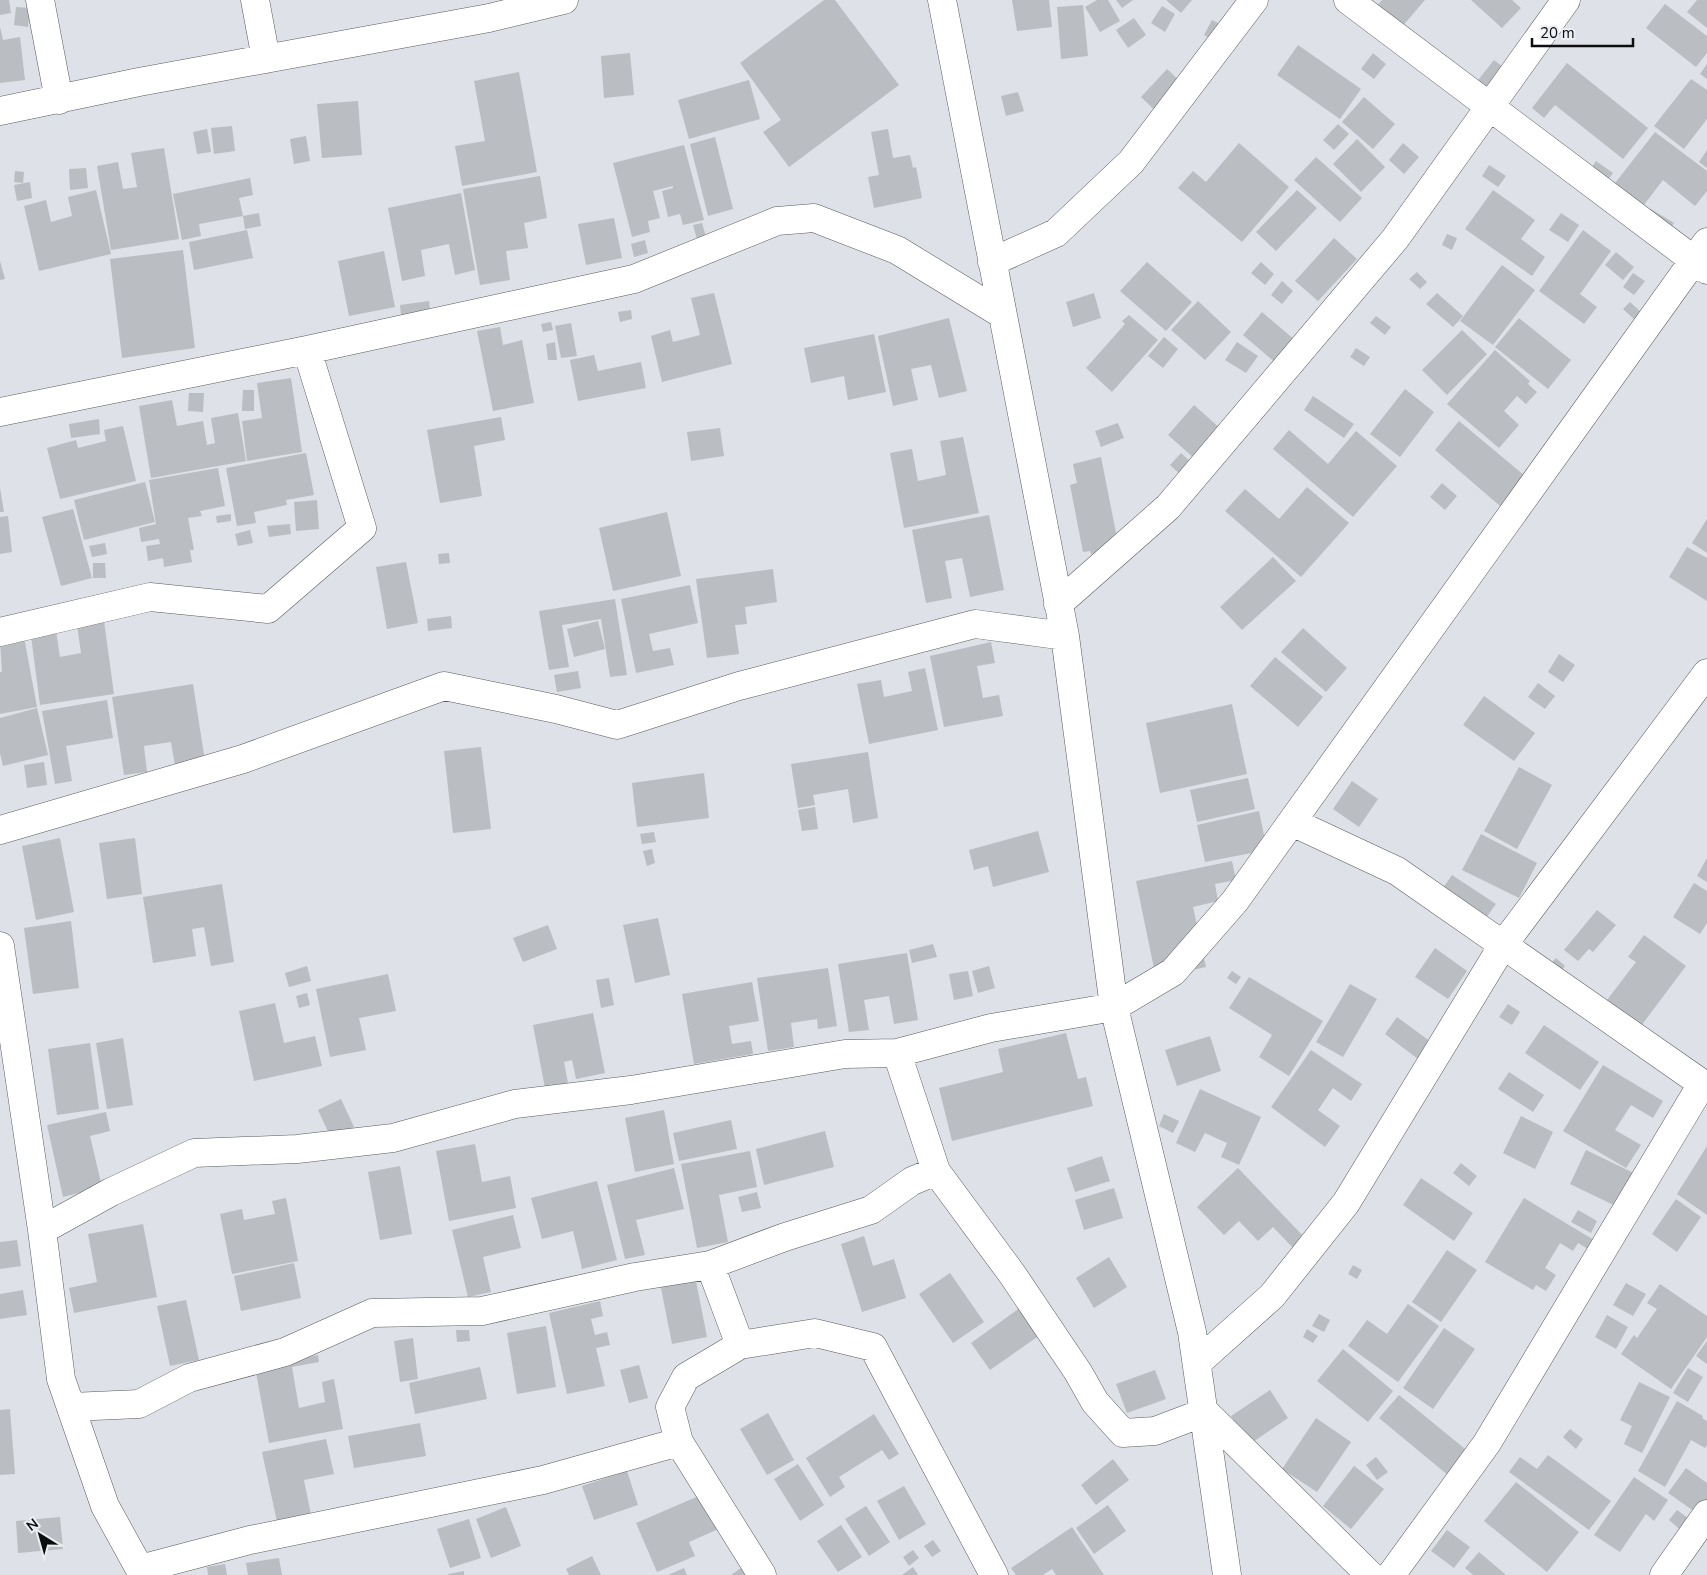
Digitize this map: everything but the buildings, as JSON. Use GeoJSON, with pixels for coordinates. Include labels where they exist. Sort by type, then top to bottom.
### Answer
{"type":"FeatureCollection","features":[{"type":"Feature","properties":{"kind":"street"},"geometry":{"type":"LineString","coordinates":[[40,0],[59,100]]}},
{"type":"Feature","properties":{"kind":"street"},"geometry":{"type":"LineString","coordinates":[[256,0],[266,59]]}},
{"type":"Feature","properties":{"kind":"street"},"geometry":{"type":"LineString","coordinates":[[0,111],[266,59],[488,9],[564,0]]}},
{"type":"Feature","properties":{"kind":"street"},"geometry":{"type":"LineString","coordinates":[[942,0],[1065,636],[1114,1007],[1192,1332],[1227,1575]]}},
{"type":"Feature","properties":{"kind":"street"},"geometry":{"type":"LineString","coordinates":[[992,262],[1056,233],[1131,162],[1254,0]]}},
{"type":"Feature","properties":{"kind":"street"},"geometry":{"type":"LineString","coordinates":[[42,1230],[110,1192],[194,1153],[297,1148],[393,1138],[515,1104],[631,1090],[845,1054],[897,1053],[991,1028],[1114,1007],[1173,972],[1235,901],[1703,257],[1490,106],[1348,0]]}},
{"type":"Feature","properties":{"kind":"street"},"geometry":{"type":"LineString","coordinates":[[1058,604],[1168,507],[1395,239],[1566,0]]}},
{"type":"Feature","properties":{"kind":"street"},"geometry":{"type":"LineString","coordinates":[[0,412],[307,350],[634,279],[777,221],[814,218],[897,250],[1002,314]]}},
{"type":"Feature","properties":{"kind":"street"},"geometry":{"type":"LineString","coordinates":[[0,632],[150,597],[268,609],[362,528],[307,350]]}},
{"type":"Feature","properties":{"kind":"street"},"geometry":{"type":"LineString","coordinates":[[0,830],[243,759],[444,686],[556,709],[617,725],[739,686],[975,624],[1065,636]]}},
{"type":"Feature","properties":{"kind":"street"},"geometry":{"type":"LineString","coordinates":[[1197,1363],[1272,1296],[1346,1203],[1504,945],[1707,673]]}},
{"type":"Feature","properties":{"kind":"street"},"geometry":{"type":"LineString","coordinates":[[1292,822],[1397,871],[1704,1085],[1487,1443],[1391,1575]]}},
{"type":"Feature","properties":{"kind":"street"},"geometry":{"type":"LineString","coordinates":[[0,946],[62,1379],[105,1506],[142,1572],[250,1540],[543,1480],[679,1442]]}},
{"type":"Feature","properties":{"kind":"street"},"geometry":{"type":"LineString","coordinates":[[897,1053],[936,1171],[1012,1274],[1078,1372],[1094,1402],[1123,1434],[1155,1431],[1205,1412]]}},
{"type":"Feature","properties":{"kind":"street"},"geometry":{"type":"LineString","coordinates":[[71,1406],[139,1404],[189,1378],[285,1352],[372,1313],[482,1311],[635,1277],[710,1265],[785,1236],[871,1210],[912,1181],[936,1171]]}},
{"type":"Feature","properties":{"kind":"street"},"geometry":{"type":"LineString","coordinates":[[710,1265],[740,1345]]}},
{"type":"Feature","properties":{"kind":"street"},"geometry":{"type":"LineString","coordinates":[[762,1575],[679,1442],[670,1407],[686,1377],[740,1345],[815,1333],[874,1348],[994,1575]]}},
{"type":"Feature","properties":{"kind":"street"},"geometry":{"type":"LineString","coordinates":[[1205,1412],[1370,1575]]}},
{"type":"Feature","properties":{"kind":"street"},"geometry":{"type":"LineString","coordinates":[[1664,1575],[1707,1514]]}}]}
